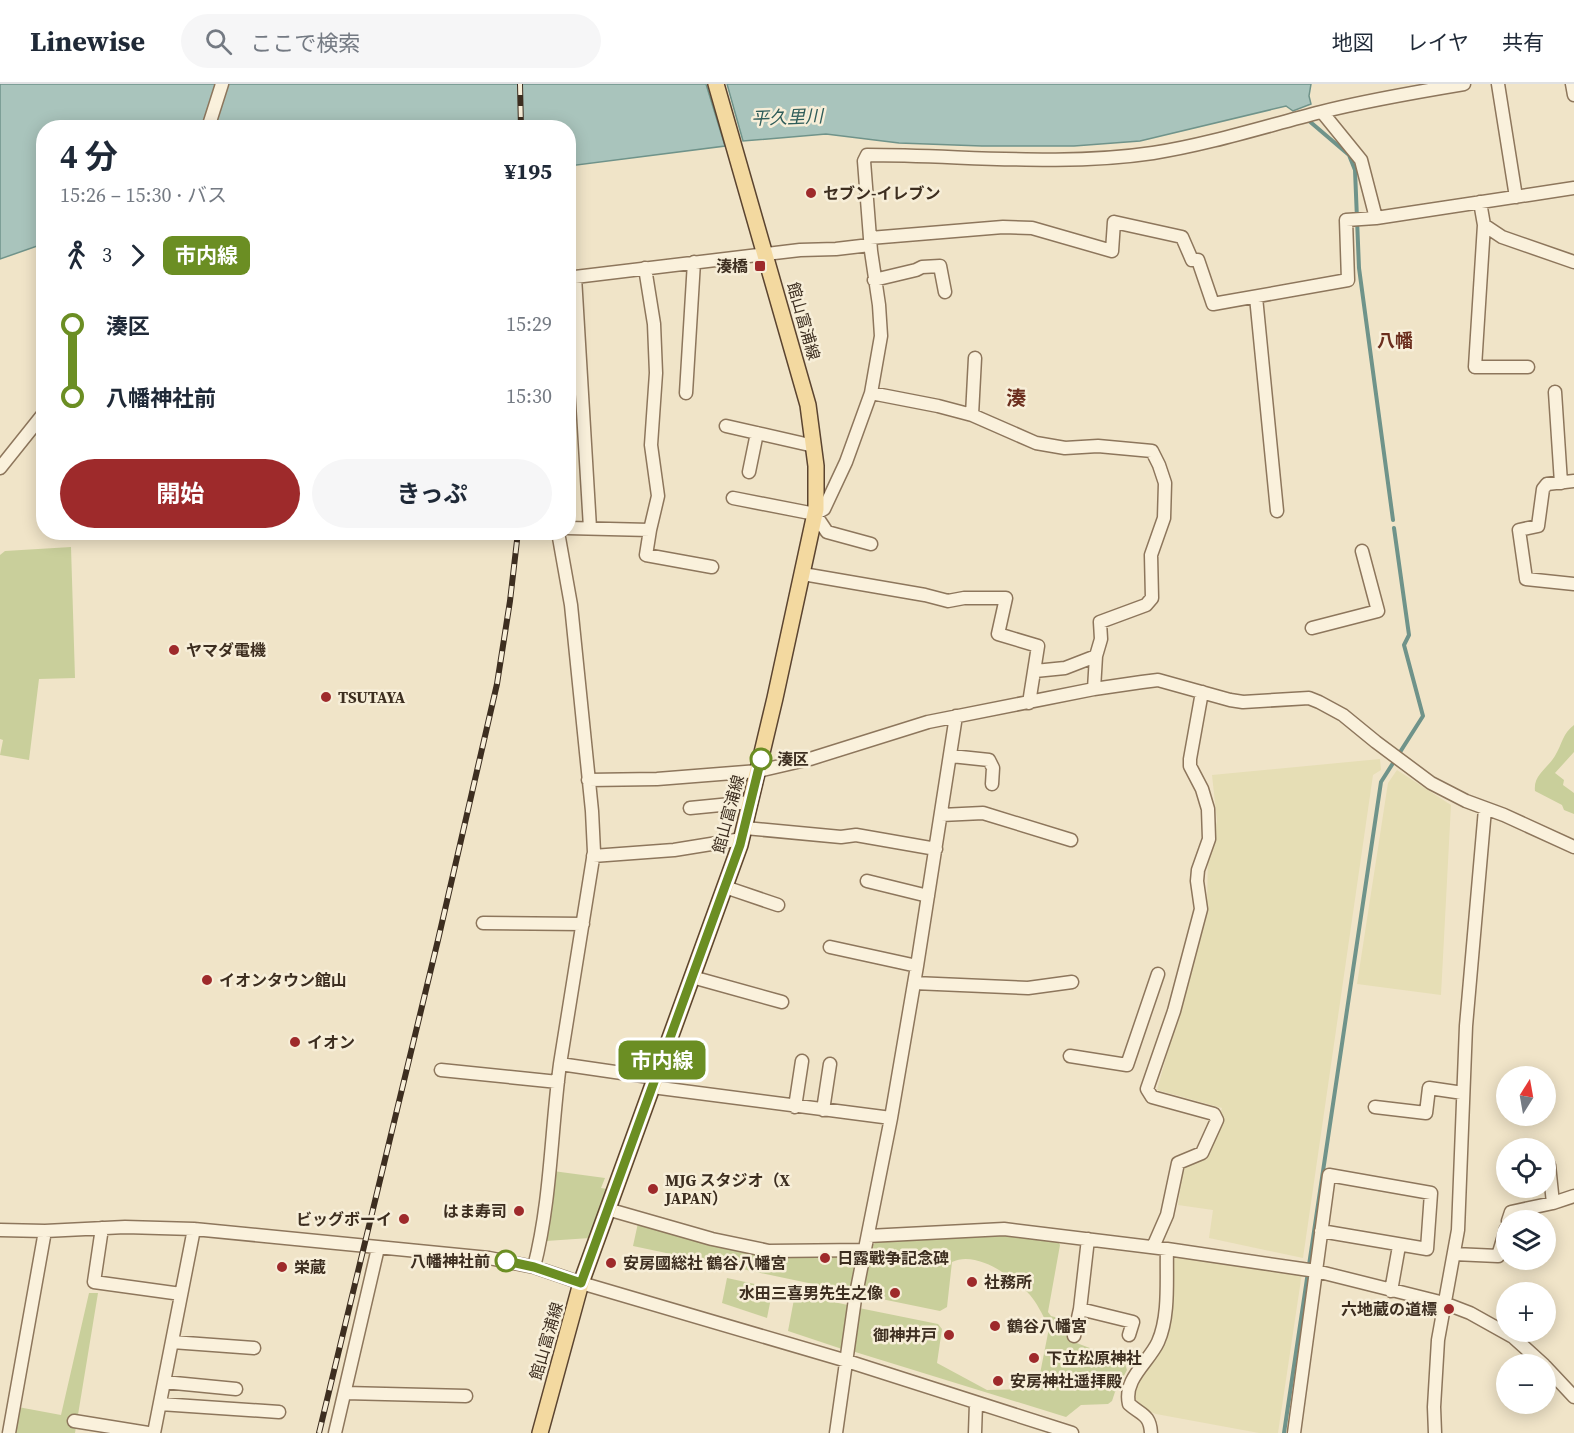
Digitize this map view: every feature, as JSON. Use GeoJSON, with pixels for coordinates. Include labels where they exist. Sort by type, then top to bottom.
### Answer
{"type":"FeatureCollection","features":[{"type":"Feature","properties":{"kind":"main road","name":"館山富浦線"},"geometry":{"type":"LineString","coordinates":[[540,1433],[581,1283],[743,833],[815,514],[817,487],[808,405],[716,84]]}},
{"type":"Feature","properties":{"kind":"street"},"geometry":{"type":"LineString","coordinates":[[211,120],[222,84]]}},
{"type":"Feature","properties":{"kind":"street"},"geometry":{"type":"LineString","coordinates":[[733,498],[815,514],[824,508],[846,462],[871,393],[881,336],[870,241],[864,161],[867,155],[927,155],[999,159],[1084,158],[1152,153],[1186,147],[1318,113],[1408,93],[1464,84]]}},
{"type":"Feature","properties":{"kind":"street"},"geometry":{"type":"LineString","coordinates":[[1498,84],[1516,197]]}},
{"type":"Feature","properties":{"kind":"street"},"geometry":{"type":"LineString","coordinates":[[1572,84],[1574,95]]}},
{"type":"Feature","properties":{"kind":"street"},"geometry":{"type":"LineString","coordinates":[[1318,113],[1361,160],[1376,218]]}},
{"type":"Feature","properties":{"kind":"street"},"geometry":{"type":"LineString","coordinates":[[576,278],[870,241],[1003,227],[1032,228],[1112,251],[1114,222],[1182,237],[1192,260],[1198,260],[1213,304],[1347,280],[1346,220],[1376,218],[1574,188]]}},
{"type":"Feature","properties":{"kind":"street"},"geometry":{"type":"LineString","coordinates":[[1480,202],[1484,225],[1475,367],[1528,367]]}},
{"type":"Feature","properties":{"kind":"street"},"geometry":{"type":"LineString","coordinates":[[1484,225],[1502,237],[1574,262]]}},
{"type":"Feature","properties":{"kind":"street"},"geometry":{"type":"LineString","coordinates":[[686,393],[694,262]]}},
{"type":"Feature","properties":{"kind":"street"},"geometry":{"type":"LineString","coordinates":[[874,280],[922,267],[940,266],[945,292]]}},
{"type":"Feature","properties":{"kind":"street"},"geometry":{"type":"LineString","coordinates":[[645,268],[654,324],[656,374],[651,445],[658,496],[646,555],[712,567]]}},
{"type":"Feature","properties":{"kind":"street"},"geometry":{"type":"LineString","coordinates":[[576,295],[590,528]]}},
{"type":"Feature","properties":{"kind":"street"},"geometry":{"type":"LineString","coordinates":[[1256,297],[1277,511]]}},
{"type":"Feature","properties":{"kind":"street"},"geometry":{"type":"LineString","coordinates":[[972,415],[975,358]]}},
{"type":"Feature","properties":{"kind":"street"},"geometry":{"type":"LineString","coordinates":[[1555,392],[1560,483]]}},
{"type":"Feature","properties":{"kind":"street"},"geometry":{"type":"LineString","coordinates":[[871,393],[972,415],[1036,443],[1065,448],[1098,446],[1152,452],[1165,483],[1164,518],[1151,555],[1152,598],[1146,605],[1100,622],[1101,639],[1096,656],[1094,689]]}},
{"type":"Feature","properties":{"kind":"street"},"geometry":{"type":"LineString","coordinates":[[0,468],[36,423]]}},
{"type":"Feature","properties":{"kind":"street"},"geometry":{"type":"LineString","coordinates":[[726,426],[814,446]]}},
{"type":"Feature","properties":{"kind":"street"},"geometry":{"type":"LineString","coordinates":[[749,472],[757,433]]}},
{"type":"Feature","properties":{"kind":"street"},"geometry":{"type":"LineString","coordinates":[[1574,481],[1547,484],[1543,489],[1538,526],[1519,530],[1526,579],[1574,584]]}},
{"type":"Feature","properties":{"kind":"street"},"geometry":{"type":"LineString","coordinates":[[815,514],[827,532],[871,544]]}},
{"type":"Feature","properties":{"kind":"street"},"geometry":{"type":"LineString","coordinates":[[576,528],[650,530]]}},
{"type":"Feature","properties":{"kind":"street"},"geometry":{"type":"LineString","coordinates":[[534,1267],[549,1173],[560,1064],[593,856],[592,811],[572,605],[560,540]]}},
{"type":"Feature","properties":{"kind":"street"},"geometry":{"type":"LineString","coordinates":[[1312,628],[1378,611],[1362,551]]}},
{"type":"Feature","properties":{"kind":"street"},"geometry":{"type":"LineString","coordinates":[[803,574],[925,594],[948,601],[964,598],[1006,598],[998,634],[1038,646],[1029,703]]}},
{"type":"Feature","properties":{"kind":"street"},"geometry":{"type":"LineString","coordinates":[[1035,671],[1065,668],[1096,656]]}},
{"type":"Feature","properties":{"kind":"street"},"geometry":{"type":"LineString","coordinates":[[588,780],[657,779],[758,771],[810,759],[928,722],[1094,689],[1158,680],[1220,699],[1243,702],[1309,698],[1343,715],[1431,783],[1574,847]]}},
{"type":"Feature","properties":{"kind":"street"},"geometry":{"type":"LineString","coordinates":[[1153,1247],[1167,1215],[1178,1163],[1202,1153],[1217,1120],[1214,1114],[1152,1097],[1148,1089],[1174,1011],[1201,909],[1197,881],[1198,870],[1209,839],[1208,809],[1202,789],[1190,766],[1190,759],[1202,693]]}},
{"type":"Feature","properties":{"kind":"street"},"geometry":{"type":"LineString","coordinates":[[836,1433],[864,1250],[891,1118],[917,966],[956,716]]}},
{"type":"Feature","properties":{"kind":"street"},"geometry":{"type":"LineString","coordinates":[[951,756],[989,760],[993,768],[992,784]]}},
{"type":"Feature","properties":{"kind":"street"},"geometry":{"type":"LineString","coordinates":[[690,808],[751,802]]}},
{"type":"Feature","properties":{"kind":"street"},"geometry":{"type":"LineString","coordinates":[[1435,1433],[1434,1407],[1438,1340],[1458,1230],[1466,1026],[1485,809]]}},
{"type":"Feature","properties":{"kind":"street"},"geometry":{"type":"LineString","coordinates":[[941,815],[983,813],[1071,840]]}},
{"type":"Feature","properties":{"kind":"street"},"geometry":{"type":"LineString","coordinates":[[593,856],[674,850],[743,833],[841,837],[856,835],[936,849]]}},
{"type":"Feature","properties":{"kind":"street"},"geometry":{"type":"LineString","coordinates":[[867,880],[928,896]]}},
{"type":"Feature","properties":{"kind":"street"},"geometry":{"type":"LineString","coordinates":[[725,887],[778,905]]}},
{"type":"Feature","properties":{"kind":"street"},"geometry":{"type":"LineString","coordinates":[[483,923],[583,924]]}},
{"type":"Feature","properties":{"kind":"street"},"geometry":{"type":"LineString","coordinates":[[830,947],[917,966]]}},
{"type":"Feature","properties":{"kind":"street"},"geometry":{"type":"LineString","coordinates":[[1070,1056],[1127,1065],[1158,974]]}},
{"type":"Feature","properties":{"kind":"street"},"geometry":{"type":"LineString","coordinates":[[692,977],[782,1002]]}},
{"type":"Feature","properties":{"kind":"street"},"geometry":{"type":"LineString","coordinates":[[914,983],[1028,988],[1072,982]]}},
{"type":"Feature","properties":{"kind":"street"},"geometry":{"type":"LineString","coordinates":[[795,1107],[802,1061]]}},
{"type":"Feature","properties":{"kind":"street"},"geometry":{"type":"LineString","coordinates":[[560,1064],[795,1107],[891,1118]]}},
{"type":"Feature","properties":{"kind":"street"},"geometry":{"type":"LineString","coordinates":[[823,1110],[830,1065]]}},
{"type":"Feature","properties":{"kind":"street"},"geometry":{"type":"LineString","coordinates":[[441,1070],[558,1082]]}},
{"type":"Feature","properties":{"kind":"street"},"geometry":{"type":"LineString","coordinates":[[1375,1107],[1426,1113],[1429,1088],[1463,1093]]}},
{"type":"Feature","properties":{"kind":"street"},"geometry":{"type":"LineString","coordinates":[[1294,1433],[1311,1270],[1321,1231],[1329,1175],[1431,1193],[1427,1249],[1321,1231]]}},
{"type":"Feature","properties":{"kind":"street"},"geometry":{"type":"LineString","coordinates":[[1520,1210],[1574,1196]]}},
{"type":"Feature","properties":{"kind":"street"},"geometry":{"type":"LineString","coordinates":[[1552,1198],[1553,1203]]}},
{"type":"Feature","properties":{"kind":"street"},"geometry":{"type":"LineString","coordinates":[[607,1209],[712,1239],[769,1251],[864,1250]]}},
{"type":"Feature","properties":{"kind":"street"},"geometry":{"type":"LineString","coordinates":[[102,1228],[94,1282],[181,1294]]}},
{"type":"Feature","properties":{"kind":"street"},"geometry":{"type":"LineString","coordinates":[[154,1433],[194,1229]]}},
{"type":"Feature","properties":{"kind":"street"},"geometry":{"type":"LineString","coordinates":[[0,1230],[194,1229],[378,1248],[462,1254],[534,1267],[581,1283],[847,1361],[1072,1433]]}},
{"type":"Feature","properties":{"kind":"street"},"geometry":{"type":"LineString","coordinates":[[868,1236],[1004,1229],[1153,1247],[1311,1270],[1444,1304],[1470,1313],[1513,1337],[1531,1354]]}},
{"type":"Feature","properties":{"kind":"street"},"geometry":{"type":"LineString","coordinates":[[9,1433],[45,1231]]}},
{"type":"Feature","properties":{"kind":"street"},"geometry":{"type":"LineString","coordinates":[[1074,1336],[1080,1309],[1088,1239]]}},
{"type":"Feature","properties":{"kind":"street"},"geometry":{"type":"LineString","coordinates":[[1391,1291],[1399,1246]]}},
{"type":"Feature","properties":{"kind":"street"},"geometry":{"type":"LineString","coordinates":[[336,1433],[378,1248]]}},
{"type":"Feature","properties":{"kind":"street"},"geometry":{"type":"LineString","coordinates":[[1150,1433],[1148,1418],[1129,1404],[1128,1398],[1132,1382],[1158,1343],[1163,1327],[1167,1249]]}},
{"type":"Feature","properties":{"kind":"street"},"geometry":{"type":"LineString","coordinates":[[1454,1254],[1496,1256]]}},
{"type":"Feature","properties":{"kind":"street"},"geometry":{"type":"LineString","coordinates":[[1080,1309],[1133,1322],[1129,1335]]}},
{"type":"Feature","properties":{"kind":"street"},"geometry":{"type":"LineString","coordinates":[[172,1342],[254,1348]]}},
{"type":"Feature","properties":{"kind":"street"},"geometry":{"type":"LineString","coordinates":[[1556,1378],[1574,1397]]}},
{"type":"Feature","properties":{"kind":"street"},"geometry":{"type":"LineString","coordinates":[[164,1382],[236,1389]]}},
{"type":"Feature","properties":{"kind":"street"},"geometry":{"type":"LineString","coordinates":[[345,1393],[466,1396]]}},
{"type":"Feature","properties":{"kind":"street"},"geometry":{"type":"LineString","coordinates":[[975,1433],[976,1403]]}},
{"type":"Feature","properties":{"kind":"street"},"geometry":{"type":"LineString","coordinates":[[159,1404],[279,1412]]}},
{"type":"Feature","properties":{"kind":"street"},"geometry":{"type":"LineString","coordinates":[[74,1420],[148,1433]]}},
{"type":"Feature","properties":{"kind":"shaded area"},"geometry":{"type":"Polygon","coordinates":[[[1380,759],[1381,770],[1373,775],[1303,1258],[1209,1238],[1213,1210],[1178,1205],[1183,1168],[1210,1154],[1222,1108],[1157,1090],[1207,909],[1208,852],[1217,821],[1212,775],[1380,759]]]}},
{"type":"Feature","properties":{"kind":"shaded area"},"geometry":{"type":"Polygon","coordinates":[[[1397,770],[1451,805],[1441,995],[1357,984],[1388,783],[1397,770]]]}},
{"type":"Feature","properties":{"kind":"shaded area"},"geometry":{"type":"Polygon","coordinates":[[[1171,1257],[1302,1273],[1278,1433],[1259,1433],[1156,1414],[1148,1411],[1131,1395],[1151,1358],[1171,1257]]]}},
{"type":"Feature","properties":{"kind":"green space"},"geometry":{"type":"Polygon","coordinates":[[[71,547],[75,678],[39,679],[29,760],[0,755],[3,740],[0,739],[0,555],[5,551],[71,547]]]}},
{"type":"Feature","properties":{"kind":"green space"},"geometry":{"type":"Polygon","coordinates":[[[1574,725],[1574,752],[1555,773],[1564,780],[1563,785],[1574,793],[1574,814],[1535,791],[1535,785],[1536,780],[1553,759],[1565,735],[1574,725]]]}},
{"type":"Feature","properties":{"kind":"green space"},"geometry":{"type":"Polygon","coordinates":[[[553,1171],[605,1178],[601,1188],[607,1189],[590,1238],[546,1241],[553,1171]]]}},
{"type":"Feature","properties":{"kind":"green space"},"geometry":{"type":"Polygon","coordinates":[[[638,1223],[710,1245],[848,1255],[855,1267],[851,1292],[633,1246],[638,1223]]]}},
{"type":"Feature","properties":{"kind":"green space"},"geometry":{"type":"Polygon","coordinates":[[[1003,1232],[1057,1239],[1060,1245],[1048,1312],[1051,1316],[1073,1322],[1070,1338],[1074,1342],[1124,1361],[1127,1370],[1112,1401],[1108,1404],[1081,1405],[1066,1417],[852,1351],[859,1308],[938,1324],[942,1329],[937,1363],[987,1390],[1034,1389],[1038,1384],[1049,1328],[1030,1295],[994,1267],[972,1260],[962,1259],[952,1262],[947,1307],[940,1311],[862,1295],[869,1247],[885,1237],[1003,1232]]]}},
{"type":"Feature","properties":{"kind":"green space"},"geometry":{"type":"Polygon","coordinates":[[[727,1278],[773,1288],[767,1318],[722,1303],[727,1278]]]}},
{"type":"Feature","properties":{"kind":"green space"},"geometry":{"type":"Polygon","coordinates":[[[89,1293],[98,1293],[75,1433],[13,1433],[18,1407],[61,1415],[89,1293]]]}},
{"type":"Feature","properties":{"kind":"green space"},"geometry":{"type":"Polygon","coordinates":[[[795,1294],[848,1305],[842,1349],[788,1331],[795,1294]]]}},
{"type":"Feature","properties":{"kind":"water"},"geometry":{"type":"Polygon","coordinates":[[[0,84],[706,84],[725,146],[576,165],[576,120],[36,120],[36,246],[0,259],[0,84]]]}},
{"type":"Feature","properties":{"kind":"water","name":"平久里川"},"geometry":{"type":"Polygon","coordinates":[[[727,84],[1311,84],[1309,96],[1311,104],[1293,111],[1286,106],[1140,141],[1074,146],[899,143],[826,134],[743,141],[727,84]]]}},
{"type":"Feature","properties":{"kind":"waterway"},"geometry":{"type":"LineString","coordinates":[[1308,120],[1349,155],[1355,170],[1359,268],[1393,520]]}},
{"type":"Feature","properties":{"kind":"waterway"},"geometry":{"type":"LineString","coordinates":[[1284,1433],[1381,782],[1423,716],[1404,645],[1409,635],[1394,528]]}},
{"type":"Feature","properties":{"kind":"railway"},"geometry":{"type":"LineString","coordinates":[[520,84],[521,120]]}},
{"type":"Feature","properties":{"kind":"railway"},"geometry":{"type":"LineString","coordinates":[[319,1433],[497,684],[517,540]]}},
{"type":"Feature","properties":{"kind":"bus line","name":"市内線"},"geometry":{"type":"LineString","coordinates":[[506,1261],[534,1267],[581,1283],[740,845],[761,759]]}},
{"type":"Feature","properties":{"kind":"place","name":"セブン-イレブン"},"geometry":{"type":"Point","coordinates":[811,193]}},
{"type":"Feature","properties":{"kind":"place","name":"湊橋"},"geometry":{"type":"Point","coordinates":[760,266]}},
{"type":"Feature","properties":{"kind":"place","name":"ヤマダ電機"},"geometry":{"type":"Point","coordinates":[174,650]}},
{"type":"Feature","properties":{"kind":"place","name":"TSUTAYA"},"geometry":{"type":"Point","coordinates":[326,697]}},
{"type":"Feature","properties":{"kind":"place","name":"湊区"},"geometry":{"type":"Point","coordinates":[761,759]}},
{"type":"Feature","properties":{"kind":"place","name":"イオンタウン館山"},"geometry":{"type":"Point","coordinates":[207,980]}},
{"type":"Feature","properties":{"kind":"place","name":"イオン"},"geometry":{"type":"Point","coordinates":[295,1042]}},
{"type":"Feature","properties":{"kind":"place","name":"MJG スタジオ（X JAPAN）"},"geometry":{"type":"Point","coordinates":[653,1189]}},
{"type":"Feature","properties":{"kind":"place","name":"はま寿司"},"geometry":{"type":"Point","coordinates":[519,1211]}},
{"type":"Feature","properties":{"kind":"place","name":"ビッグボーイ"},"geometry":{"type":"Point","coordinates":[404,1219]}},
{"type":"Feature","properties":{"kind":"place","name":"日露戰争記念碑"},"geometry":{"type":"Point","coordinates":[825,1258]}},
{"type":"Feature","properties":{"kind":"place","name":"八幡神社前"},"geometry":{"type":"Point","coordinates":[506,1261]}},
{"type":"Feature","properties":{"kind":"place","name":"安房國総社 鶴谷八幡宮"},"geometry":{"type":"Point","coordinates":[611,1263]}},
{"type":"Feature","properties":{"kind":"place","name":"栄蔵"},"geometry":{"type":"Point","coordinates":[282,1267]}},
{"type":"Feature","properties":{"kind":"place","name":"社務所"},"geometry":{"type":"Point","coordinates":[972,1282]}},
{"type":"Feature","properties":{"kind":"place","name":"水田三喜男先生之像"},"geometry":{"type":"Point","coordinates":[895,1293]}},
{"type":"Feature","properties":{"kind":"place","name":"六地蔵の道標"},"geometry":{"type":"Point","coordinates":[1449,1309]}},
{"type":"Feature","properties":{"kind":"place","name":"鶴谷八幡宮"},"geometry":{"type":"Point","coordinates":[995,1326]}},
{"type":"Feature","properties":{"kind":"place","name":"御神井戸"},"geometry":{"type":"Point","coordinates":[949,1335]}},
{"type":"Feature","properties":{"kind":"place","name":"下立松原神社"},"geometry":{"type":"Point","coordinates":[1034,1358]}},
{"type":"Feature","properties":{"kind":"place","name":"安房神社遥拝殿"},"geometry":{"type":"Point","coordinates":[998,1381]}},
{"type":"Feature","properties":{"kind":"district","name":"八幡"},"geometry":{"type":"Point","coordinates":[1395,340]}},
{"type":"Feature","properties":{"kind":"district","name":"湊"},"geometry":{"type":"Point","coordinates":[1016,398]}}]}
